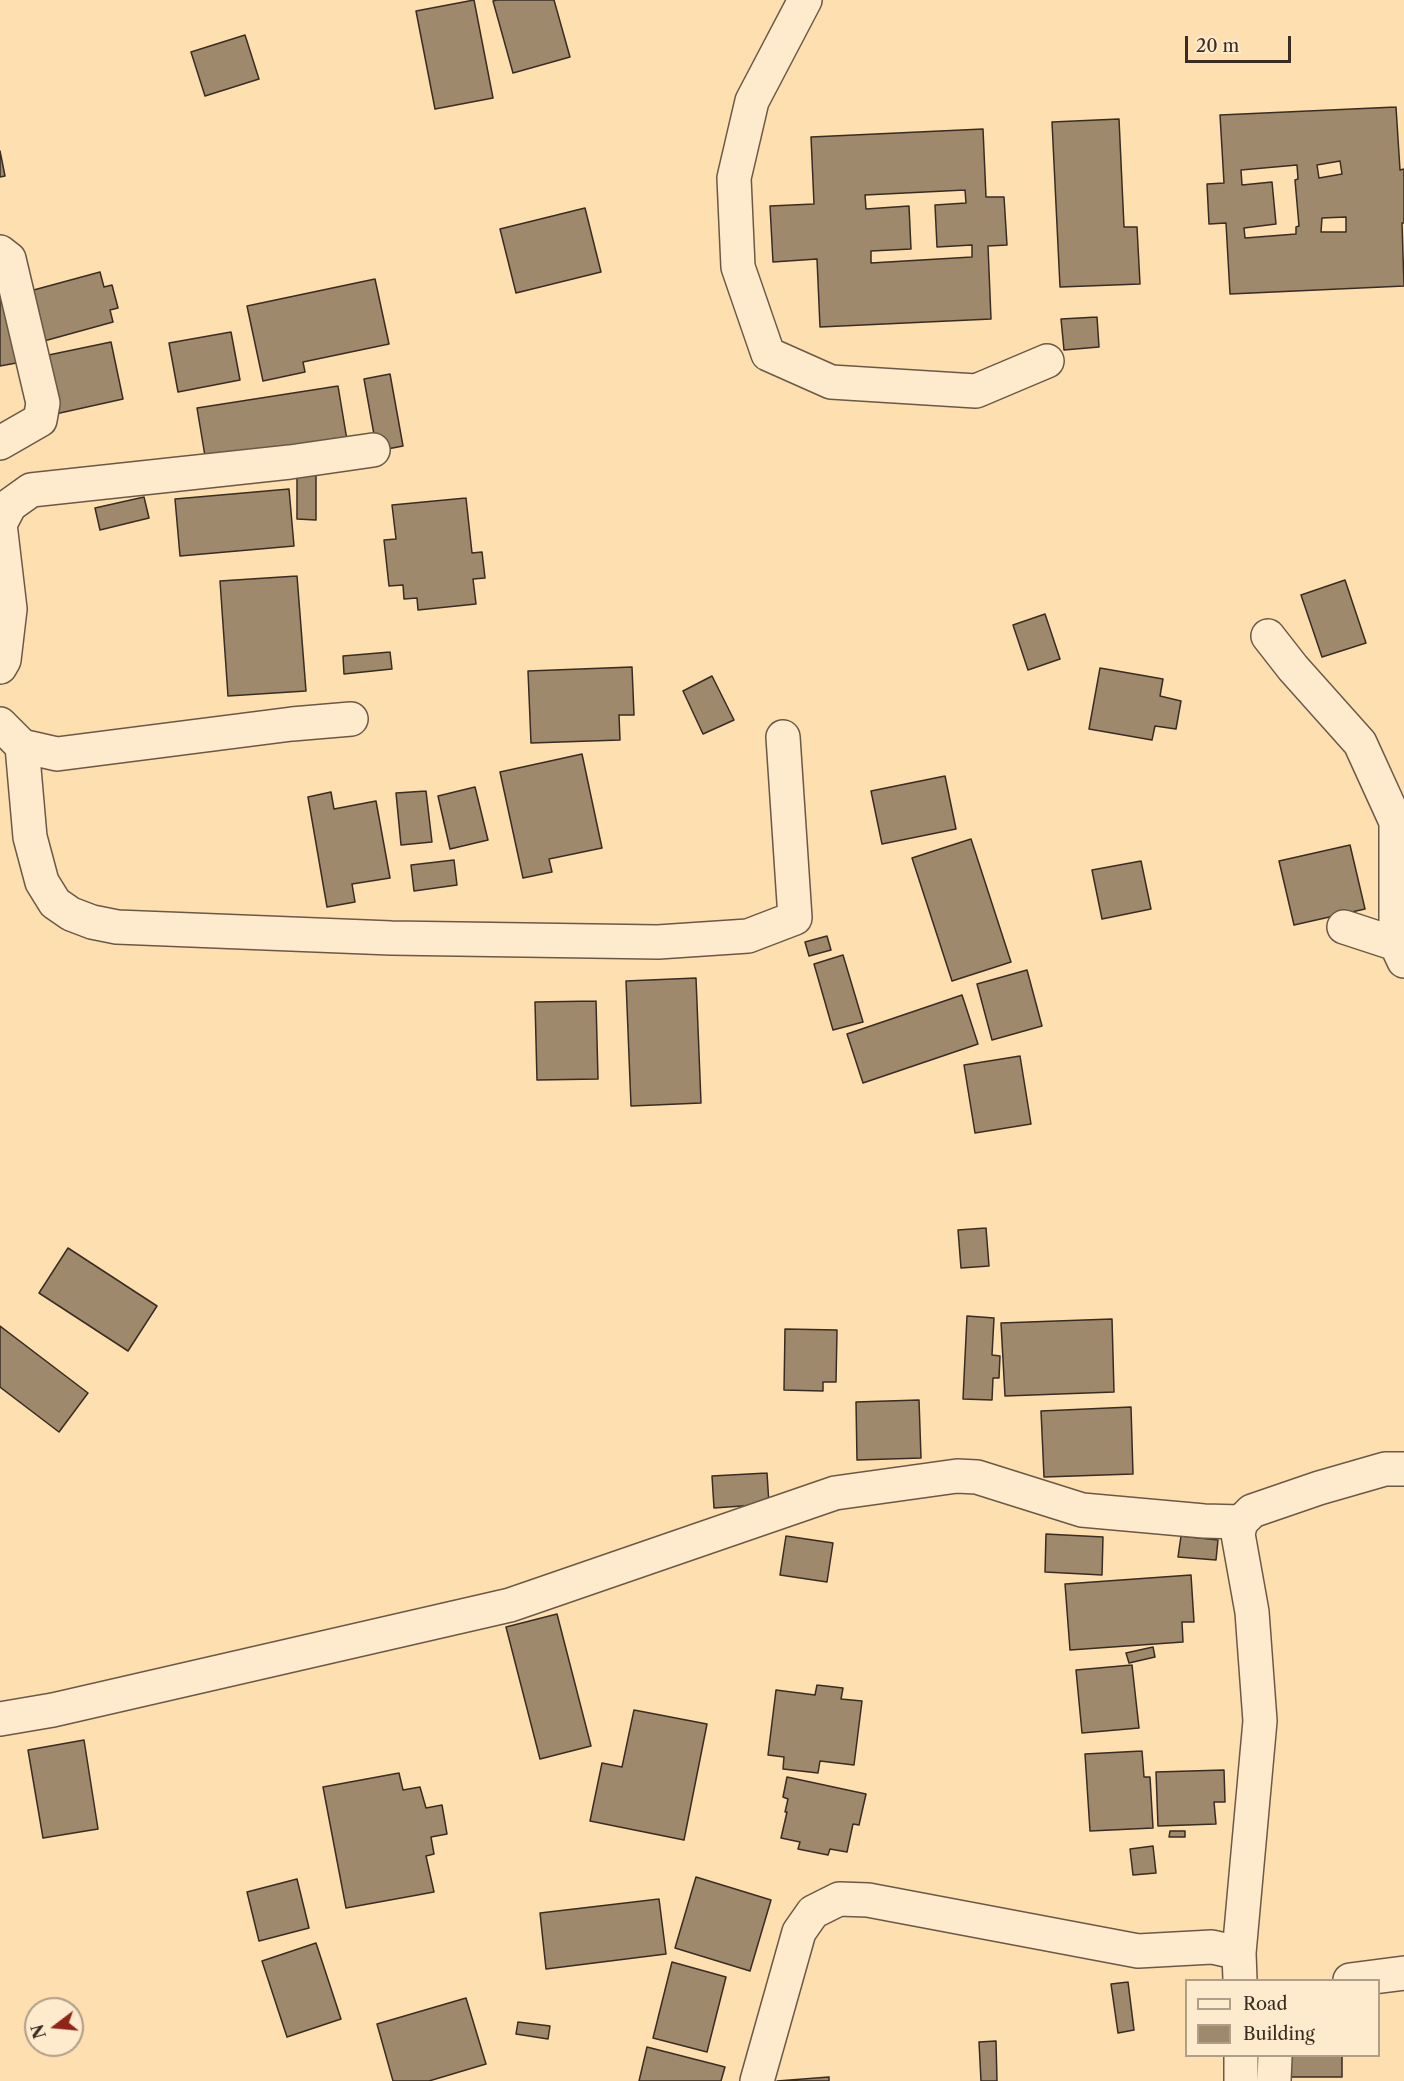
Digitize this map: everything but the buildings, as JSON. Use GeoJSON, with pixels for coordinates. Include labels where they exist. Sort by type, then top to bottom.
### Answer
{"type":"FeatureCollection","features":[{"type":"Feature","properties":{"kind":"street"},"geometry":{"type":"LineString","coordinates":[[805,0],[752,101],[734,178],[738,267],[768,354],[831,382],[976,391],[1047,361]]}},
{"type":"Feature","properties":{"kind":"street"},"geometry":{"type":"LineString","coordinates":[[0,252],[9,259],[43,403],[40,420],[0,443]]}},
{"type":"Feature","properties":{"kind":"street"},"geometry":{"type":"LineString","coordinates":[[0,667],[4,660],[10,609],[0,524],[10,505],[31,490],[290,462],[373,450]]}},
{"type":"Feature","properties":{"kind":"street"},"geometry":{"type":"LineString","coordinates":[[1268,636],[1293,668],[1360,743],[1396,822],[1400,952],[1344,927]]}},
{"type":"Feature","properties":{"kind":"street"},"geometry":{"type":"LineString","coordinates":[[11,735],[57,754],[291,724],[351,719]]}},
{"type":"Feature","properties":{"kind":"street"},"geometry":{"type":"LineString","coordinates":[[11,735],[30,837],[42,882],[55,903],[71,914],[92,922],[117,927],[391,938],[658,942],[748,936],[795,918],[783,737]]}},
{"type":"Feature","properties":{"kind":"street"},"geometry":{"type":"LineString","coordinates":[[1239,1967],[1260,1721],[1252,1612],[1238,1534],[1241,1522],[1252,1511],[1319,1488],[1385,1469],[1404,1469]]}},
{"type":"Feature","properties":{"kind":"street"},"geometry":{"type":"LineString","coordinates":[[0,1719],[53,1710],[510,1605],[835,1493],[957,1476],[977,1476],[1082,1510],[1241,1522]]}},
{"type":"Feature","properties":{"kind":"street"},"geometry":{"type":"LineString","coordinates":[[757,2081],[799,1932],[813,1912],[839,1899],[868,1900],[1138,1952],[1212,1947],[1239,1967]]}},
{"type":"Feature","properties":{"kind":"street"},"geometry":{"type":"LineString","coordinates":[[1357,1979],[1404,1972]]}},
{"type":"Feature","properties":{"kind":"street"},"geometry":{"type":"LineString","coordinates":[[1241,2057],[1241,2081]]}},
{"type":"Feature","properties":{"kind":"street"},"geometry":{"type":"LineString","coordinates":[[1274,2081],[1275,2057]]}}]}
